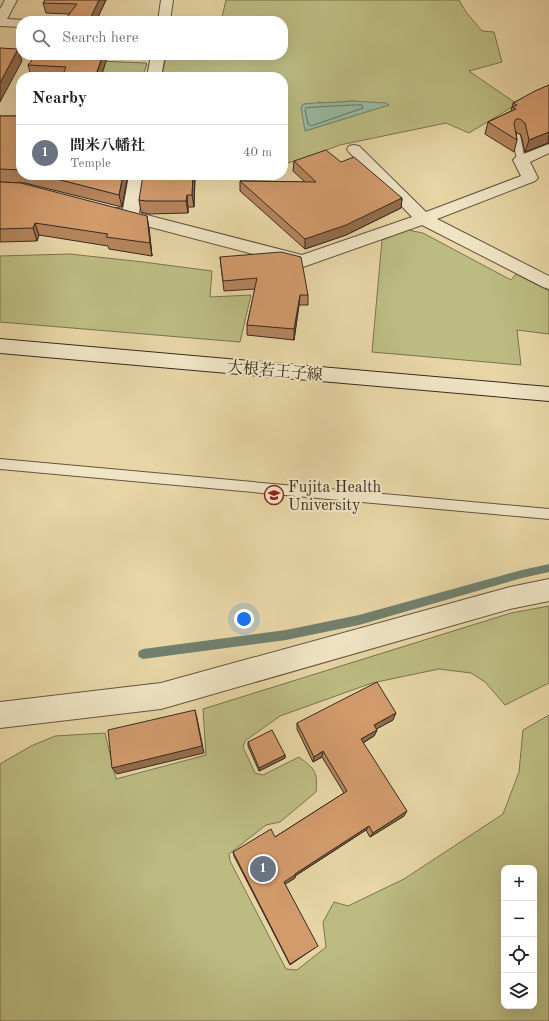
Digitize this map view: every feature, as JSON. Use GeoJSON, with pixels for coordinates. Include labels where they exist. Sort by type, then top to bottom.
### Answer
{"type":"FeatureCollection","features":[{"type":"Feature","properties":{"kind":"street"},"geometry":{"type":"LineString","coordinates":[[11,0],[0,21],[16,23]]}},
{"type":"Feature","properties":{"kind":"street"},"geometry":{"type":"LineString","coordinates":[[165,16],[167,0]]}},
{"type":"Feature","properties":{"kind":"street"},"geometry":{"type":"LineString","coordinates":[[155,72],[157,60]]}},
{"type":"Feature","properties":{"kind":"street"},"geometry":{"type":"LineString","coordinates":[[101,209],[303,261],[423,219],[530,178],[521,160],[549,148]]}},
{"type":"Feature","properties":{"kind":"street"},"geometry":{"type":"LineString","coordinates":[[354,150],[423,219],[549,283]]}},
{"type":"Feature","properties":{"kind":"street"},"geometry":{"type":"LineString","coordinates":[[130,216],[136,180]]}},
{"type":"Feature","properties":{"kind":"street","name":"大根若王子線"},"geometry":{"type":"LineString","coordinates":[[0,346],[549,394]]}},
{"type":"Feature","properties":{"kind":"street"},"geometry":{"type":"LineString","coordinates":[[0,715],[161,696],[510,598],[549,590]]}},
{"type":"Feature","properties":{"kind":"lane"},"geometry":{"type":"LineString","coordinates":[[516,135],[521,160]]}},
{"type":"Feature","properties":{"kind":"lane"},"geometry":{"type":"LineString","coordinates":[[0,464],[549,514]]}},
{"type":"Feature","properties":{"kind":"green space"},"geometry":{"type":"Polygon","coordinates":[[[226,0],[459,0],[466,12],[482,31],[494,32],[502,62],[469,71],[517,104],[469,133],[446,123],[340,145],[300,160],[288,163],[288,72],[163,72],[165,60],[288,60],[288,16],[222,16],[226,0]],[[352,101],[327,103],[318,102],[305,131],[388,105],[352,101]]]}},
{"type":"Feature","properties":{"kind":"green space"},"geometry":{"type":"Polygon","coordinates":[[[75,60],[147,64],[144,72],[94,72],[75,60]]]}},
{"type":"Feature","properties":{"kind":"green space"},"geometry":{"type":"Polygon","coordinates":[[[408,230],[423,233],[511,280],[516,274],[549,291],[549,334],[517,330],[521,365],[372,352],[382,240],[408,230]]]}},
{"type":"Feature","properties":{"kind":"green space"},"geometry":{"type":"Polygon","coordinates":[[[70,254],[212,271],[210,297],[251,295],[240,342],[0,322],[0,256],[70,254]]]}},
{"type":"Feature","properties":{"kind":"green space"},"geometry":{"type":"Polygon","coordinates":[[[549,606],[549,683],[505,705],[485,682],[471,673],[439,669],[372,683],[280,716],[245,741],[243,747],[255,773],[263,775],[299,757],[312,768],[316,775],[316,792],[280,822],[266,825],[229,854],[230,861],[286,969],[297,970],[326,947],[323,922],[334,902],[348,906],[404,879],[503,814],[519,772],[523,730],[549,715],[549,1021],[0,1021],[0,764],[31,746],[55,736],[105,733],[116,779],[206,755],[203,709],[511,613],[549,606]]]}},
{"type":"Feature","properties":{"kind":"water"},"geometry":{"type":"Polygon","coordinates":[[[352,101],[386,103],[389,105],[305,131],[301,108],[303,104],[352,101]]]}},
{"type":"Feature","properties":{"kind":"building"},"geometry":{"type":"Polygon","coordinates":[[[45,0],[99,0],[91,16],[68,16],[77,4],[43,3],[45,0]]]}},
{"type":"Feature","properties":{"kind":"building"},"geometry":{"type":"Polygon","coordinates":[[[0,48],[16,49],[16,53],[0,83],[0,48]]]}},
{"type":"Feature","properties":{"kind":"building"},"geometry":{"type":"Polygon","coordinates":[[[32,60],[101,60],[97,72],[64,72],[66,67],[28,65],[32,60]]]}},
{"type":"Feature","properties":{"kind":"building"},"geometry":{"type":"Polygon","coordinates":[[[549,85],[549,132],[529,140],[525,123],[520,119],[516,119],[514,123],[517,140],[488,122],[516,109],[512,107],[517,105],[513,103],[549,85]]]}},
{"type":"Feature","properties":{"kind":"building"},"geometry":{"type":"Polygon","coordinates":[[[0,116],[16,116],[16,170],[0,169],[0,116]]]}},
{"type":"Feature","properties":{"kind":"building"},"geometry":{"type":"Polygon","coordinates":[[[326,150],[341,162],[354,157],[402,198],[346,225],[305,239],[240,181],[316,182],[294,161],[326,150]]]}},
{"type":"Feature","properties":{"kind":"building"},"geometry":{"type":"Polygon","coordinates":[[[60,180],[122,180],[119,195],[60,180]]]}},
{"type":"Feature","properties":{"kind":"building"},"geometry":{"type":"Polygon","coordinates":[[[142,180],[193,180],[192,195],[187,195],[186,201],[139,200],[142,180]]]}},
{"type":"Feature","properties":{"kind":"building"},"geometry":{"type":"Polygon","coordinates":[[[0,182],[21,183],[147,216],[150,243],[106,237],[108,234],[35,223],[33,228],[0,229],[0,182]]]}},
{"type":"Feature","properties":{"kind":"building"},"geometry":{"type":"Polygon","coordinates":[[[281,252],[301,257],[308,295],[300,295],[294,329],[247,325],[257,278],[223,281],[220,257],[281,252]]]}},
{"type":"Feature","properties":{"kind":"building"},"geometry":{"type":"Polygon","coordinates":[[[377,682],[396,713],[374,725],[377,730],[361,739],[407,811],[373,833],[369,826],[284,882],[318,946],[290,964],[233,852],[271,829],[275,837],[347,791],[323,751],[314,757],[297,723],[377,682]]]}},
{"type":"Feature","properties":{"kind":"building"},"geometry":{"type":"Polygon","coordinates":[[[195,710],[202,746],[112,768],[108,730],[195,710]]]}},
{"type":"Feature","properties":{"kind":"building"},"geometry":{"type":"Polygon","coordinates":[[[272,730],[285,755],[259,768],[248,742],[272,730]]]}},
{"type":"Feature","properties":{"kind":"waterway"},"geometry":{"type":"LineString","coordinates":[[143,654],[286,635],[359,620],[522,574],[549,568]]}},
{"type":"Feature","properties":{"kind":"place","name":"Fujita Health University"},"geometry":{"type":"Point","coordinates":[274,495]}},
{"type":"Feature","properties":{"kind":"place","name":"間米八幡社"},"geometry":{"type":"Point","coordinates":[263,869]}}]}
